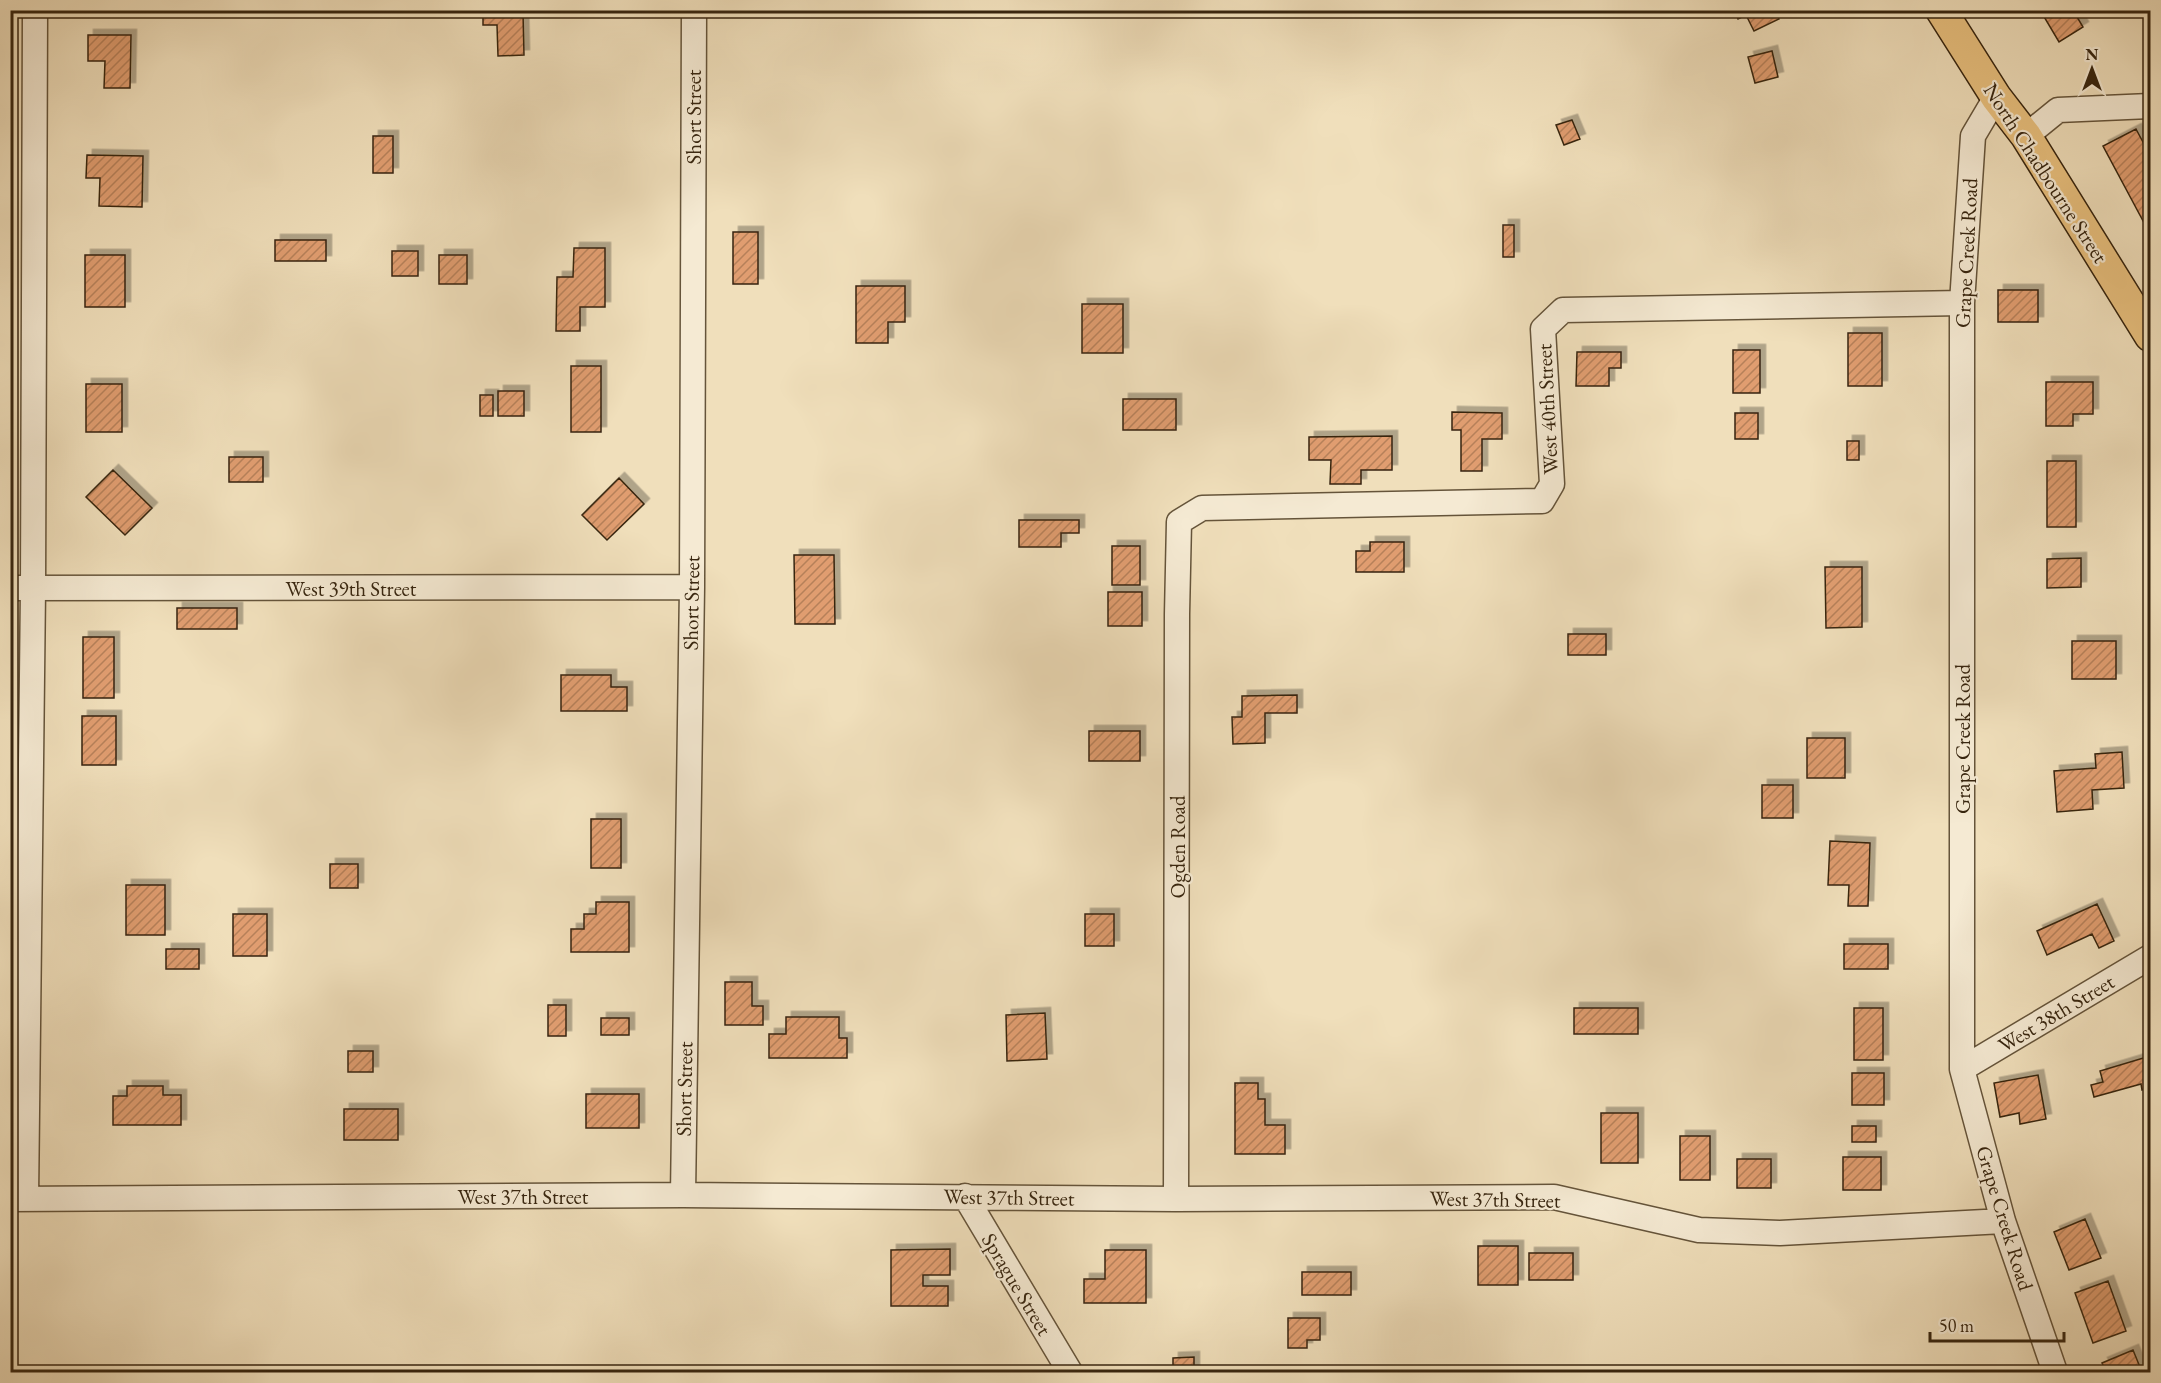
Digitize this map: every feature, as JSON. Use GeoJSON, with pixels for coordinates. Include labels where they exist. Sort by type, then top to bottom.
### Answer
{"type":"FeatureCollection","features":[{"type":"Feature","properties":{"kind":"main road","name":"North Chadbourne Street"},"geometry":{"type":"LineString","coordinates":[[1941,10],[1996,97],[2026,136],[2151,336]]}},
{"type":"Feature","properties":{"kind":"street"},"geometry":{"type":"LineString","coordinates":[[18,1199],[22,588],[35,10]]}},
{"type":"Feature","properties":{"kind":"street","name":"Short Street"},"geometry":{"type":"LineString","coordinates":[[683,1195],[692,587],[694,10]]}},
{"type":"Feature","properties":{"kind":"street","name":"Grape Creek Road"},"geometry":{"type":"LineString","coordinates":[[1996,97],[1973,136],[1962,303],[1962,1069],[2003,1221],[2055,1372]]}},
{"type":"Feature","properties":{"kind":"street"},"geometry":{"type":"LineString","coordinates":[[2026,136],[2058,110],[2151,106]]}},
{"type":"Feature","properties":{"kind":"street","name":"West 40th Street"},"geometry":{"type":"LineString","coordinates":[[1202,508],[1542,501],[1552,484],[1543,329],[1563,310],[1962,303]]}},
{"type":"Feature","properties":{"kind":"street","name":"Ogden Road"},"geometry":{"type":"LineString","coordinates":[[1176,1199],[1179,522],[1202,508]]}},
{"type":"Feature","properties":{"kind":"street","name":"West 39th Street"},"geometry":{"type":"LineString","coordinates":[[22,588],[692,587]]}},
{"type":"Feature","properties":{"kind":"street","name":"West 38th Street"},"geometry":{"type":"LineString","coordinates":[[1962,1069],[2151,957]]}},
{"type":"Feature","properties":{"kind":"street","name":"West 37th Street"},"geometry":{"type":"LineString","coordinates":[[18,1199],[683,1195],[1176,1199],[1554,1197],[1699,1230],[1780,1233],[2003,1221]]}},
{"type":"Feature","properties":{"kind":"street","name":"Sprague Street"},"geometry":{"type":"LineString","coordinates":[[965,1196],[1070,1372]]}},
{"type":"Feature","properties":{"kind":"building"},"geometry":{"type":"Polygon","coordinates":[[[483,10],[531,10],[531,13],[523,13],[524,55],[498,56],[497,25],[483,25],[483,10]]]}},
{"type":"Feature","properties":{"kind":"building"},"geometry":{"type":"Polygon","coordinates":[[[1734,10],[1775,10],[1779,19],[1754,31],[1746,15],[1738,19],[1734,10]]]}},
{"type":"Feature","properties":{"kind":"building"},"geometry":{"type":"Polygon","coordinates":[[[2040,10],[2073,10],[2083,27],[2059,42],[2040,10]]]}},
{"type":"Feature","properties":{"kind":"building"},"geometry":{"type":"Polygon","coordinates":[[[88,35],[131,35],[130,88],[104,88],[105,61],[88,61],[88,35]]]}},
{"type":"Feature","properties":{"kind":"building"},"geometry":{"type":"Polygon","coordinates":[[[1772,51],[1778,77],[1755,83],[1748,57],[1772,51]]]}},
{"type":"Feature","properties":{"kind":"building"},"geometry":{"type":"Polygon","coordinates":[[[1572,120],[1580,139],[1564,145],[1556,125],[1572,120]]]}},
{"type":"Feature","properties":{"kind":"building"},"geometry":{"type":"Polygon","coordinates":[[[2136,129],[2144,144],[2150,140],[2150,234],[2103,146],[2136,129]]]}},
{"type":"Feature","properties":{"kind":"building"},"geometry":{"type":"Polygon","coordinates":[[[373,136],[393,136],[393,173],[373,173],[373,136]]]}},
{"type":"Feature","properties":{"kind":"building"},"geometry":{"type":"Polygon","coordinates":[[[87,155],[143,156],[142,207],[99,206],[100,178],[86,178],[87,155]]]}},
{"type":"Feature","properties":{"kind":"building"},"geometry":{"type":"Polygon","coordinates":[[[1503,225],[1514,225],[1514,257],[1503,257],[1503,225]]]}},
{"type":"Feature","properties":{"kind":"building"},"geometry":{"type":"Polygon","coordinates":[[[733,232],[758,232],[758,284],[733,284],[733,232]]]}},
{"type":"Feature","properties":{"kind":"building"},"geometry":{"type":"Polygon","coordinates":[[[275,240],[326,240],[326,261],[275,261],[275,240]]]}},
{"type":"Feature","properties":{"kind":"building"},"geometry":{"type":"Polygon","coordinates":[[[574,248],[605,248],[605,307],[580,307],[580,331],[556,331],[557,277],[573,277],[574,248]]]}},
{"type":"Feature","properties":{"kind":"building"},"geometry":{"type":"Polygon","coordinates":[[[392,251],[418,251],[418,276],[392,276],[392,251]]]}},
{"type":"Feature","properties":{"kind":"building"},"geometry":{"type":"Polygon","coordinates":[[[85,255],[125,255],[125,307],[85,307],[85,255]]]}},
{"type":"Feature","properties":{"kind":"building"},"geometry":{"type":"Polygon","coordinates":[[[439,255],[467,255],[467,284],[439,284],[439,255]]]}},
{"type":"Feature","properties":{"kind":"building"},"geometry":{"type":"Polygon","coordinates":[[[856,286],[905,286],[905,322],[888,322],[888,343],[856,343],[856,286]]]}},
{"type":"Feature","properties":{"kind":"building"},"geometry":{"type":"Polygon","coordinates":[[[1998,290],[2038,290],[2038,322],[1998,322],[1998,290]]]}},
{"type":"Feature","properties":{"kind":"building"},"geometry":{"type":"Polygon","coordinates":[[[1082,304],[1123,304],[1123,353],[1082,353],[1082,304]]]}},
{"type":"Feature","properties":{"kind":"building"},"geometry":{"type":"Polygon","coordinates":[[[1848,333],[1882,333],[1882,386],[1848,386],[1848,333]]]}},
{"type":"Feature","properties":{"kind":"building"},"geometry":{"type":"Polygon","coordinates":[[[1733,350],[1760,350],[1760,393],[1733,393],[1733,350]]]}},
{"type":"Feature","properties":{"kind":"building"},"geometry":{"type":"Polygon","coordinates":[[[1577,352],[1621,352],[1621,368],[1609,368],[1609,386],[1576,386],[1577,352]]]}},
{"type":"Feature","properties":{"kind":"building"},"geometry":{"type":"Polygon","coordinates":[[[571,366],[601,366],[601,432],[571,432],[571,366]]]}},
{"type":"Feature","properties":{"kind":"building"},"geometry":{"type":"Polygon","coordinates":[[[2046,382],[2093,382],[2093,414],[2073,414],[2073,426],[2046,426],[2046,382]]]}},
{"type":"Feature","properties":{"kind":"building"},"geometry":{"type":"Polygon","coordinates":[[[86,384],[122,384],[122,432],[86,432],[86,384]]]}},
{"type":"Feature","properties":{"kind":"building"},"geometry":{"type":"Polygon","coordinates":[[[498,391],[524,391],[524,416],[498,416],[498,391]]]}},
{"type":"Feature","properties":{"kind":"building"},"geometry":{"type":"Polygon","coordinates":[[[480,395],[493,395],[493,416],[480,416],[480,395]]]}},
{"type":"Feature","properties":{"kind":"building"},"geometry":{"type":"Polygon","coordinates":[[[1123,399],[1176,399],[1176,430],[1123,430],[1123,399]]]}},
{"type":"Feature","properties":{"kind":"building"},"geometry":{"type":"Polygon","coordinates":[[[1452,412],[1502,413],[1502,439],[1482,439],[1482,471],[1461,471],[1461,430],[1452,430],[1452,412]]]}},
{"type":"Feature","properties":{"kind":"building"},"geometry":{"type":"Polygon","coordinates":[[[1735,413],[1758,413],[1758,439],[1735,439],[1735,413]]]}},
{"type":"Feature","properties":{"kind":"building"},"geometry":{"type":"Polygon","coordinates":[[[1392,436],[1392,470],[1361,470],[1361,484],[1330,484],[1331,460],[1309,460],[1309,437],[1392,436]]]}},
{"type":"Feature","properties":{"kind":"building"},"geometry":{"type":"Polygon","coordinates":[[[1847,441],[1859,441],[1859,460],[1847,460],[1847,441]]]}},
{"type":"Feature","properties":{"kind":"building"},"geometry":{"type":"Polygon","coordinates":[[[229,457],[263,457],[263,482],[229,482],[229,457]]]}},
{"type":"Feature","properties":{"kind":"building"},"geometry":{"type":"Polygon","coordinates":[[[2047,461],[2076,461],[2076,527],[2047,527],[2047,461]]]}},
{"type":"Feature","properties":{"kind":"building"},"geometry":{"type":"Polygon","coordinates":[[[113,470],[152,508],[125,535],[86,497],[113,470]]]}},
{"type":"Feature","properties":{"kind":"building"},"geometry":{"type":"Polygon","coordinates":[[[619,478],[644,504],[607,540],[582,515],[619,478]]]}},
{"type":"Feature","properties":{"kind":"building"},"geometry":{"type":"Polygon","coordinates":[[[1019,520],[1079,520],[1079,533],[1061,533],[1061,547],[1019,547],[1019,520]]]}},
{"type":"Feature","properties":{"kind":"building"},"geometry":{"type":"Polygon","coordinates":[[[1370,542],[1404,542],[1404,572],[1356,572],[1356,551],[1370,551],[1370,542]]]}},
{"type":"Feature","properties":{"kind":"building"},"geometry":{"type":"Polygon","coordinates":[[[1112,546],[1140,546],[1140,585],[1112,585],[1112,546]]]}},
{"type":"Feature","properties":{"kind":"building"},"geometry":{"type":"Polygon","coordinates":[[[794,555],[834,555],[835,624],[795,624],[794,555]]]}},
{"type":"Feature","properties":{"kind":"building"},"geometry":{"type":"Polygon","coordinates":[[[2081,558],[2081,587],[2047,588],[2047,559],[2081,558]]]}},
{"type":"Feature","properties":{"kind":"building"},"geometry":{"type":"Polygon","coordinates":[[[1825,567],[1862,567],[1862,627],[1826,628],[1825,567]]]}},
{"type":"Feature","properties":{"kind":"building"},"geometry":{"type":"Polygon","coordinates":[[[1108,592],[1142,592],[1142,626],[1108,626],[1108,592]]]}},
{"type":"Feature","properties":{"kind":"building"},"geometry":{"type":"Polygon","coordinates":[[[177,608],[237,608],[237,629],[177,629],[177,608]]]}},
{"type":"Feature","properties":{"kind":"building"},"geometry":{"type":"Polygon","coordinates":[[[1568,634],[1606,634],[1606,655],[1568,655],[1568,634]]]}},
{"type":"Feature","properties":{"kind":"building"},"geometry":{"type":"Polygon","coordinates":[[[83,637],[114,637],[114,698],[83,698],[83,637]]]}},
{"type":"Feature","properties":{"kind":"building"},"geometry":{"type":"Polygon","coordinates":[[[2072,641],[2116,641],[2116,679],[2072,679],[2072,641]]]}},
{"type":"Feature","properties":{"kind":"building"},"geometry":{"type":"Polygon","coordinates":[[[561,675],[611,675],[611,687],[627,687],[627,711],[561,711],[561,675]]]}},
{"type":"Feature","properties":{"kind":"building"},"geometry":{"type":"Polygon","coordinates":[[[1297,695],[1297,713],[1265,713],[1265,743],[1233,744],[1232,717],[1242,717],[1242,696],[1297,695]]]}},
{"type":"Feature","properties":{"kind":"building"},"geometry":{"type":"Polygon","coordinates":[[[82,716],[116,716],[116,765],[82,765],[82,716]]]}},
{"type":"Feature","properties":{"kind":"building"},"geometry":{"type":"Polygon","coordinates":[[[1089,731],[1140,731],[1140,761],[1089,761],[1089,731]]]}},
{"type":"Feature","properties":{"kind":"building"},"geometry":{"type":"Polygon","coordinates":[[[1807,738],[1845,738],[1845,778],[1807,778],[1807,738]]]}},
{"type":"Feature","properties":{"kind":"building"},"geometry":{"type":"Polygon","coordinates":[[[2122,752],[2124,788],[2092,790],[2093,809],[2057,812],[2054,771],[2096,768],[2095,754],[2122,752]]]}},
{"type":"Feature","properties":{"kind":"building"},"geometry":{"type":"Polygon","coordinates":[[[1762,785],[1793,785],[1793,818],[1762,818],[1762,785]]]}},
{"type":"Feature","properties":{"kind":"building"},"geometry":{"type":"Polygon","coordinates":[[[591,819],[621,819],[621,868],[591,868],[591,819]]]}},
{"type":"Feature","properties":{"kind":"building"},"geometry":{"type":"Polygon","coordinates":[[[1830,841],[1870,843],[1868,906],[1848,906],[1849,885],[1828,885],[1830,841]]]}},
{"type":"Feature","properties":{"kind":"building"},"geometry":{"type":"Polygon","coordinates":[[[330,864],[358,864],[358,888],[330,888],[330,864]]]}},
{"type":"Feature","properties":{"kind":"building"},"geometry":{"type":"Polygon","coordinates":[[[126,885],[165,885],[165,935],[126,935],[126,885]]]}},
{"type":"Feature","properties":{"kind":"building"},"geometry":{"type":"Polygon","coordinates":[[[596,902],[629,902],[629,952],[571,952],[571,929],[584,929],[584,914],[596,914],[596,902]]]}},
{"type":"Feature","properties":{"kind":"building"},"geometry":{"type":"Polygon","coordinates":[[[2097,904],[2114,941],[2099,948],[2092,934],[2047,955],[2037,931],[2097,904]]]}},
{"type":"Feature","properties":{"kind":"building"},"geometry":{"type":"Polygon","coordinates":[[[233,914],[267,914],[267,956],[233,956],[233,914]]]}},
{"type":"Feature","properties":{"kind":"building"},"geometry":{"type":"Polygon","coordinates":[[[1085,914],[1114,914],[1114,946],[1085,946],[1085,914]]]}},
{"type":"Feature","properties":{"kind":"building"},"geometry":{"type":"Polygon","coordinates":[[[1844,944],[1888,944],[1888,969],[1844,969],[1844,944]]]}},
{"type":"Feature","properties":{"kind":"building"},"geometry":{"type":"Polygon","coordinates":[[[166,949],[199,949],[199,969],[166,969],[166,949]]]}},
{"type":"Feature","properties":{"kind":"building"},"geometry":{"type":"Polygon","coordinates":[[[725,982],[752,982],[752,1006],[763,1006],[763,1025],[725,1025],[725,982]]]}},
{"type":"Feature","properties":{"kind":"building"},"geometry":{"type":"Polygon","coordinates":[[[548,1005],[566,1005],[566,1036],[548,1036],[548,1005]]]}},
{"type":"Feature","properties":{"kind":"building"},"geometry":{"type":"Polygon","coordinates":[[[1574,1008],[1638,1008],[1638,1034],[1574,1034],[1574,1008]]]}},
{"type":"Feature","properties":{"kind":"building"},"geometry":{"type":"Polygon","coordinates":[[[1854,1008],[1883,1008],[1883,1060],[1854,1060],[1854,1008]]]}},
{"type":"Feature","properties":{"kind":"building"},"geometry":{"type":"Polygon","coordinates":[[[1045,1013],[1047,1059],[1007,1061],[1006,1015],[1045,1013]]]}},
{"type":"Feature","properties":{"kind":"building"},"geometry":{"type":"Polygon","coordinates":[[[786,1017],[839,1017],[839,1038],[847,1038],[847,1058],[769,1058],[769,1034],[786,1034],[786,1017]]]}},
{"type":"Feature","properties":{"kind":"building"},"geometry":{"type":"Polygon","coordinates":[[[601,1018],[629,1018],[629,1035],[601,1035],[601,1018]]]}},
{"type":"Feature","properties":{"kind":"building"},"geometry":{"type":"Polygon","coordinates":[[[348,1051],[373,1051],[373,1072],[348,1072],[348,1051]]]}},
{"type":"Feature","properties":{"kind":"building"},"geometry":{"type":"Polygon","coordinates":[[[2150,1056],[2150,1087],[2142,1090],[2141,1084],[2094,1097],[2091,1085],[2103,1082],[2100,1071],[2150,1056]]]}},
{"type":"Feature","properties":{"kind":"building"},"geometry":{"type":"Polygon","coordinates":[[[1852,1073],[1884,1073],[1884,1105],[1852,1105],[1852,1073]]]}},
{"type":"Feature","properties":{"kind":"building"},"geometry":{"type":"Polygon","coordinates":[[[2038,1075],[2046,1119],[2020,1124],[2019,1113],[2000,1117],[1994,1083],[2038,1075]]]}},
{"type":"Feature","properties":{"kind":"building"},"geometry":{"type":"Polygon","coordinates":[[[1235,1083],[1258,1083],[1258,1099],[1265,1099],[1265,1125],[1285,1125],[1285,1154],[1235,1154],[1235,1083]]]}},
{"type":"Feature","properties":{"kind":"building"},"geometry":{"type":"Polygon","coordinates":[[[127,1086],[163,1086],[163,1095],[181,1095],[181,1125],[113,1125],[113,1096],[127,1096],[127,1086]]]}},
{"type":"Feature","properties":{"kind":"building"},"geometry":{"type":"Polygon","coordinates":[[[586,1094],[639,1094],[639,1128],[586,1128],[586,1094]]]}},
{"type":"Feature","properties":{"kind":"building"},"geometry":{"type":"Polygon","coordinates":[[[344,1109],[398,1109],[398,1140],[344,1140],[344,1109]]]}},
{"type":"Feature","properties":{"kind":"building"},"geometry":{"type":"Polygon","coordinates":[[[1601,1113],[1638,1113],[1638,1163],[1601,1163],[1601,1113]]]}},
{"type":"Feature","properties":{"kind":"building"},"geometry":{"type":"Polygon","coordinates":[[[1852,1126],[1876,1126],[1876,1142],[1852,1142],[1852,1126]]]}},
{"type":"Feature","properties":{"kind":"building"},"geometry":{"type":"Polygon","coordinates":[[[1680,1136],[1710,1136],[1710,1180],[1680,1180],[1680,1136]]]}},
{"type":"Feature","properties":{"kind":"building"},"geometry":{"type":"Polygon","coordinates":[[[1843,1157],[1881,1157],[1881,1190],[1843,1190],[1843,1157]]]}},
{"type":"Feature","properties":{"kind":"building"},"geometry":{"type":"Polygon","coordinates":[[[1737,1159],[1771,1159],[1771,1188],[1737,1188],[1737,1159]]]}},
{"type":"Feature","properties":{"kind":"building"},"geometry":{"type":"Polygon","coordinates":[[[2085,1219],[2101,1258],[2069,1270],[2054,1232],[2085,1219]]]}},
{"type":"Feature","properties":{"kind":"building"},"geometry":{"type":"Polygon","coordinates":[[[1478,1246],[1518,1246],[1518,1285],[1478,1285],[1478,1246]]]}},
{"type":"Feature","properties":{"kind":"building"},"geometry":{"type":"Polygon","coordinates":[[[950,1249],[950,1275],[923,1275],[923,1286],[948,1286],[948,1306],[891,1306],[891,1250],[950,1249]]]}},
{"type":"Feature","properties":{"kind":"building"},"geometry":{"type":"Polygon","coordinates":[[[1105,1250],[1146,1250],[1146,1303],[1084,1303],[1084,1279],[1105,1279],[1105,1250]]]}},
{"type":"Feature","properties":{"kind":"building"},"geometry":{"type":"Polygon","coordinates":[[[1529,1253],[1573,1253],[1573,1280],[1529,1280],[1529,1253]]]}},
{"type":"Feature","properties":{"kind":"building"},"geometry":{"type":"Polygon","coordinates":[[[1302,1272],[1351,1272],[1351,1295],[1302,1295],[1302,1272]]]}},
{"type":"Feature","properties":{"kind":"building"},"geometry":{"type":"Polygon","coordinates":[[[2108,1281],[2126,1331],[2093,1343],[2075,1293],[2108,1281]]]}},
{"type":"Feature","properties":{"kind":"building"},"geometry":{"type":"Polygon","coordinates":[[[1288,1318],[1320,1318],[1320,1340],[1307,1340],[1307,1348],[1288,1348],[1288,1318]]]}},
{"type":"Feature","properties":{"kind":"building"},"geometry":{"type":"Polygon","coordinates":[[[2133,1350],[2142,1372],[2106,1372],[2102,1363],[2133,1350]]]}},
{"type":"Feature","properties":{"kind":"building"},"geometry":{"type":"Polygon","coordinates":[[[1194,1357],[1194,1372],[1173,1372],[1173,1358],[1194,1357]]]}}]}
